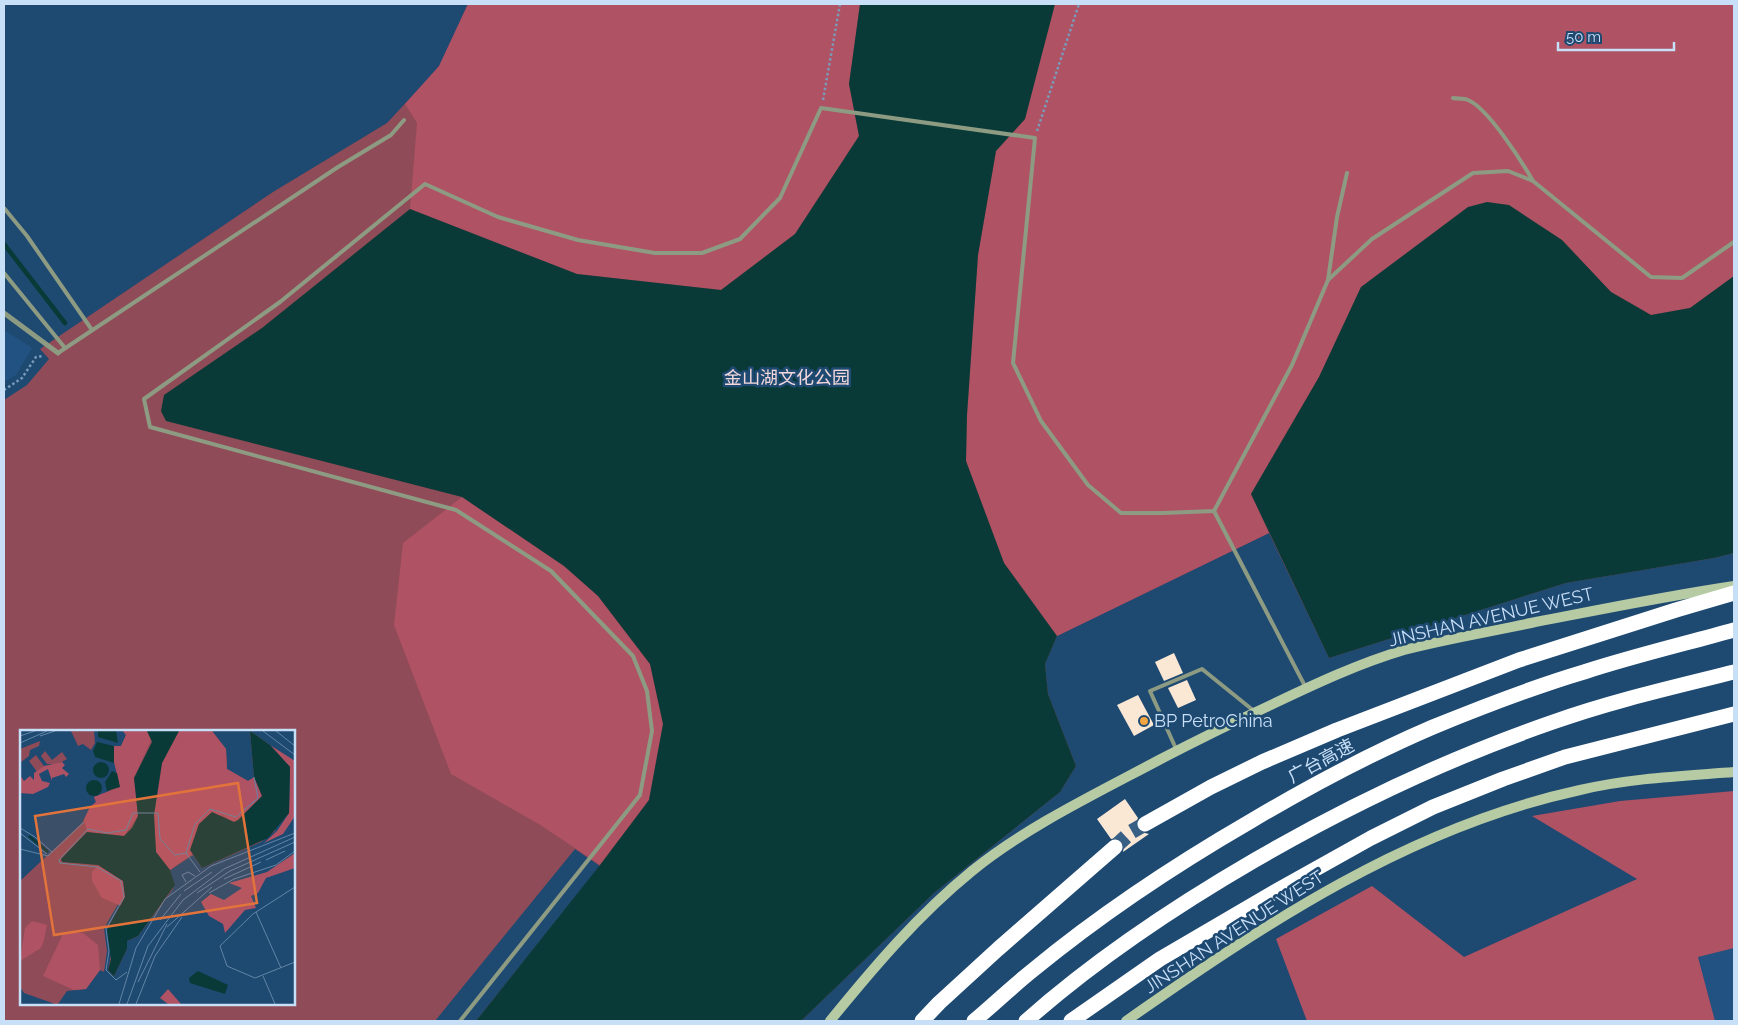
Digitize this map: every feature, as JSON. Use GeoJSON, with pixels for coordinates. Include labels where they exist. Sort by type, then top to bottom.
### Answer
{"type":"FeatureCollection","features":[{"type":"Feature","properties":{"kind":"highway"},"geometry":{"type":"LineString","coordinates":[[1145,824],[1262,762],[1337,730],[1519,660],[1734,593]]}},
{"type":"Feature","properties":{"kind":"highway","name":"广台高速"},"geometry":{"type":"LineString","coordinates":[[974,1021],[1032,970],[1153,881],[1272,809],[1364,759],[1433,727],[1508,698],[1583,672],[1734,630]]}},
{"type":"Feature","properties":{"kind":"highway"},"geometry":{"type":"LineString","coordinates":[[1026,1021],[1118,946],[1173,909],[1293,838],[1431,769],[1554,721],[1620,701],[1734,672]]}},
{"type":"Feature","properties":{"kind":"highway"},"geometry":{"type":"LineString","coordinates":[[1071,1021],[1160,960],[1202,934],[1371,838],[1433,807],[1565,757],[1734,714]]}},
{"type":"Feature","properties":{"kind":"highway"},"geometry":{"type":"LineString","coordinates":[[922,1021],[998,949],[1115,847]]}},
{"type":"Feature","properties":{"kind":"main road","name":"JINSHAN AVENUE WEST"},"geometry":{"type":"LineString","coordinates":[[830,1021],[881,959],[927,910],[974,870],[1032,830],[1117,782],[1256,712],[1306,688],[1404,650],[1657,598],[1734,586]]}},
{"type":"Feature","properties":{"kind":"main road","name":"JINSHAN AVENUE WEST"},"geometry":{"type":"LineString","coordinates":[[1126,1021],[1213,960],[1281,917],[1394,856],[1458,827],[1520,806],[1580,790],[1635,780],[1734,772]]}},
{"type":"Feature","properties":{"kind":"street"},"geometry":{"type":"LineString","coordinates":[[4,313],[58,353]]}},
{"type":"Feature","properties":{"kind":"lane"},"geometry":{"type":"LineString","coordinates":[[1452,98],[1468,100],[1482,111],[1512,147],[1533,181]]}},
{"type":"Feature","properties":{"kind":"lane"},"geometry":{"type":"LineString","coordinates":[[460,1021],[640,796],[652,731],[647,691],[633,656],[551,571],[456,510],[150,427],[144,399],[280,302],[425,184],[498,217],[578,240],[655,253],[702,253],[740,239],[780,198],[821,108],[1034,138],[1013,363],[1041,421],[1088,484],[1121,513],[1214,511]]}},
{"type":"Feature","properties":{"kind":"lane"},"geometry":{"type":"LineString","coordinates":[[58,353],[338,167],[391,135],[404,120]]}},
{"type":"Feature","properties":{"kind":"lane"},"geometry":{"type":"LineString","coordinates":[[1328,280],[1372,239],[1473,174],[1508,171],[1533,181],[1650,277],[1682,278],[1734,242]]}},
{"type":"Feature","properties":{"kind":"lane"},"geometry":{"type":"LineString","coordinates":[[1214,511],[1292,365],[1328,280],[1337,217],[1347,173]]}},
{"type":"Feature","properties":{"kind":"lane"},"geometry":{"type":"LineString","coordinates":[[4,208],[27,236],[92,330]]}},
{"type":"Feature","properties":{"kind":"lane"},"geometry":{"type":"LineString","coordinates":[[4,273],[65,348]]}},
{"type":"Feature","properties":{"kind":"lane"},"geometry":{"type":"LineString","coordinates":[[1214,511],[1306,688]]}},
{"type":"Feature","properties":{"kind":"lane"},"geometry":{"type":"LineString","coordinates":[[1177,751],[1150,691],[1202,669],[1256,712]]}},
{"type":"Feature","properties":{"kind":"path"},"geometry":{"type":"LineString","coordinates":[[821,108],[840,4]]}},
{"type":"Feature","properties":{"kind":"path"},"geometry":{"type":"LineString","coordinates":[[1034,138],[1079,4]]}},
{"type":"Feature","properties":{"kind":"path"},"geometry":{"type":"LineString","coordinates":[[4,390],[22,378],[36,357],[58,353]]}},
{"type":"Feature","properties":{"kind":"shaded area"},"geometry":{"type":"Polygon","coordinates":[[[468,4],[860,4],[849,84],[859,136],[795,234],[721,290],[577,274],[410,209],[417,123],[405,104],[439,66],[468,4]]]}},
{"type":"Feature","properties":{"kind":"shaded area"},"geometry":{"type":"Polygon","coordinates":[[[860,4],[1055,4],[1025,119],[996,151],[978,255],[967,415],[966,461],[1004,563],[1057,636],[1045,664],[1048,694],[1076,766],[1060,792],[934,893],[801,1021],[476,1021],[649,800],[663,724],[650,664],[598,596],[564,566],[462,497],[166,421],[161,411],[164,395],[262,328],[410,209],[577,274],[721,290],[795,234],[859,136],[849,84],[860,4]]]}},
{"type":"Feature","properties":{"kind":"shaded area"},"geometry":{"type":"Polygon","coordinates":[[[1055,4],[1734,4],[1734,276],[1690,308],[1651,315],[1611,292],[1562,240],[1361,287],[1319,377],[1251,494],[1269,533],[1057,636],[1004,563],[966,461],[967,415],[978,255],[996,151],[1025,119],[1055,4]]]}},
{"type":"Feature","properties":{"kind":"shaded area"},"geometry":{"type":"Polygon","coordinates":[[[1487,202],[1509,205],[1562,240],[1611,292],[1651,315],[1690,308],[1734,276],[1734,553],[1566,583],[1329,658],[1251,494],[1319,377],[1361,287],[1468,207],[1487,202]]]}},
{"type":"Feature","properties":{"kind":"shaded area"},"geometry":{"type":"Polygon","coordinates":[[[4,330],[32,348],[16,375],[4,382],[4,330]]]}},
{"type":"Feature","properties":{"kind":"shaded area"},"geometry":{"type":"Polygon","coordinates":[[[462,497],[564,566],[598,596],[650,664],[663,724],[649,800],[600,865],[542,826],[451,774],[394,625],[403,543],[462,497]]]}},
{"type":"Feature","properties":{"kind":"shaded area"},"geometry":{"type":"Polygon","coordinates":[[[1734,791],[1734,948],[1698,957],[1715,1021],[1307,1021],[1276,939],[1372,886],[1464,957],[1637,879],[1532,816],[1620,801],[1734,791]]]}},
{"type":"Feature","properties":{"kind":"shaded area"},"geometry":{"type":"Polygon","coordinates":[[[1734,948],[1734,1021],[1715,1021],[1698,957],[1734,948]]]}},
{"type":"Feature","properties":{"kind":"green space","name":"金山湖文化公园"},"geometry":{"type":"Polygon","coordinates":[[[468,4],[1734,4],[1734,553],[1566,583],[1329,658],[1269,533],[1057,636],[1045,664],[1048,694],[1076,766],[1060,792],[934,893],[801,1021],[476,1021],[600,866],[575,849],[435,1021],[4,1021],[4,400],[27,385],[49,359],[40,349],[273,192],[387,123],[439,67],[468,4]]]}},
{"type":"Feature","properties":{"kind":"building"},"geometry":{"type":"Polygon","coordinates":[[[1174,653],[1183,673],[1164,681],[1155,662],[1174,653]]]}},
{"type":"Feature","properties":{"kind":"building"},"geometry":{"type":"Polygon","coordinates":[[[1187,680],[1196,700],[1178,708],[1168,688],[1187,680]]]}},
{"type":"Feature","properties":{"kind":"building"},"geometry":{"type":"Polygon","coordinates":[[[1138,695],[1154,725],[1134,736],[1117,705],[1138,695]]]}},
{"type":"Feature","properties":{"kind":"building"},"geometry":{"type":"Polygon","coordinates":[[[1125,799],[1138,818],[1136,823],[1137,829],[1149,834],[1123,852],[1124,846],[1122,841],[1118,838],[1111,839],[1097,819],[1125,799]]]}},
{"type":"Feature","properties":{"kind":"waterway"},"geometry":{"type":"LineString","coordinates":[[4,244],[65,323]]}},
{"type":"Feature","properties":{"kind":"tunnel"},"geometry":{"type":"LineString","coordinates":[[1115,847],[1131,832],[1145,824]]}},
{"type":"Feature","properties":{"kind":"place","name":"BP PetroChina"},"geometry":{"type":"Point","coordinates":[1144,721]}}]}
